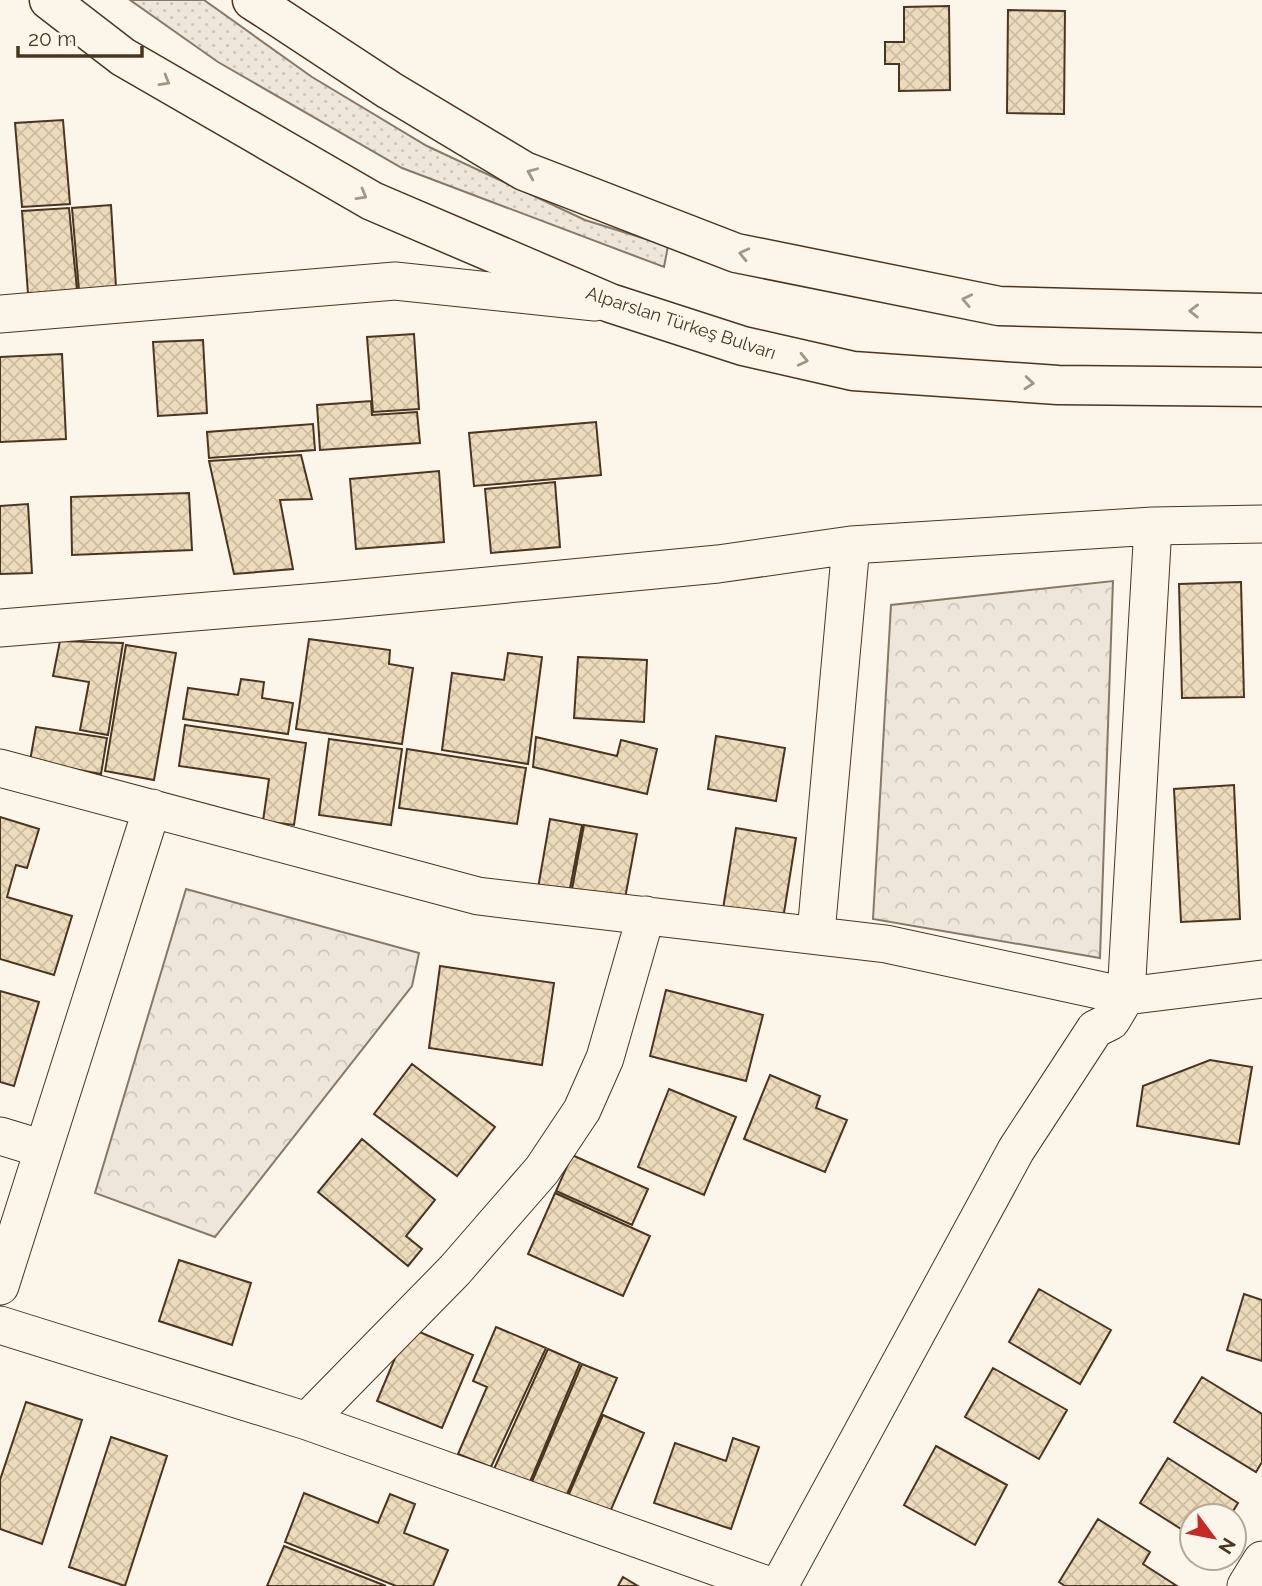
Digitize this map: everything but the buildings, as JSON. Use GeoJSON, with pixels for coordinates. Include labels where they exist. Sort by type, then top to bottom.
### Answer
{"type":"FeatureCollection","features":[{"type":"Feature","properties":{"kind":"main road","name":"Alparslan Türkeş Bulvarı"},"geometry":{"type":"LineString","coordinates":[[49,0],[123,57],[372,201],[610,303],[743,346],[853,371],[1058,385],[1262,387]]}},
{"type":"Feature","properties":{"kind":"main road"},"geometry":{"type":"LineString","coordinates":[[252,0],[389,90],[524,171],[736,253],[999,306],[1262,313]]}},
{"type":"Feature","properties":{"kind":"street"},"geometry":{"type":"LineString","coordinates":[[0,314],[394,282],[610,303]]}},
{"type":"Feature","properties":{"kind":"street"},"geometry":{"type":"LineString","coordinates":[[0,628],[330,601],[718,564],[851,545],[1153,526],[1262,524]]}},
{"type":"Feature","properties":{"kind":"street"},"geometry":{"type":"LineString","coordinates":[[779,1586],[1016,1150],[1095,1029],[1111,1021],[1126,996],[1153,526]]}},
{"type":"Feature","properties":{"kind":"street"},"geometry":{"type":"LineString","coordinates":[[816,933],[851,545]]}},
{"type":"Feature","properties":{"kind":"street"},"geometry":{"type":"LineString","coordinates":[[0,768],[478,896],[816,933],[886,944],[1126,996],[1262,979]]}},
{"type":"Feature","properties":{"kind":"street"},"geometry":{"type":"LineString","coordinates":[[0,1286],[152,808]]}},
{"type":"Feature","properties":{"kind":"street"},"geometry":{"type":"LineString","coordinates":[[307,1421],[455,1270],[541,1170],[582,1110],[606,1058],[646,915]]}},
{"type":"Feature","properties":{"kind":"street"},"geometry":{"type":"LineString","coordinates":[[0,1136],[43,1149]]}},
{"type":"Feature","properties":{"kind":"street"},"geometry":{"type":"LineString","coordinates":[[0,1325],[307,1421],[770,1586]]}},
{"type":"Feature","properties":{"kind":"street"},"geometry":{"type":"LineString","coordinates":[[1246,1586],[1262,1560]]}},
{"type":"Feature","properties":{"kind":"green space"},"geometry":{"type":"Polygon","coordinates":[[[130,0],[204,0],[312,77],[427,146],[585,220],[668,246],[664,267],[402,168],[218,62],[130,0]]]}},
{"type":"Feature","properties":{"kind":"green space"},"geometry":{"type":"Polygon","coordinates":[[[1113,581],[1100,958],[873,919],[891,605],[1113,581]]]}},
{"type":"Feature","properties":{"kind":"green space"},"geometry":{"type":"Polygon","coordinates":[[[186,889],[419,953],[412,986],[215,1237],[95,1193],[186,889]]]}}]}
